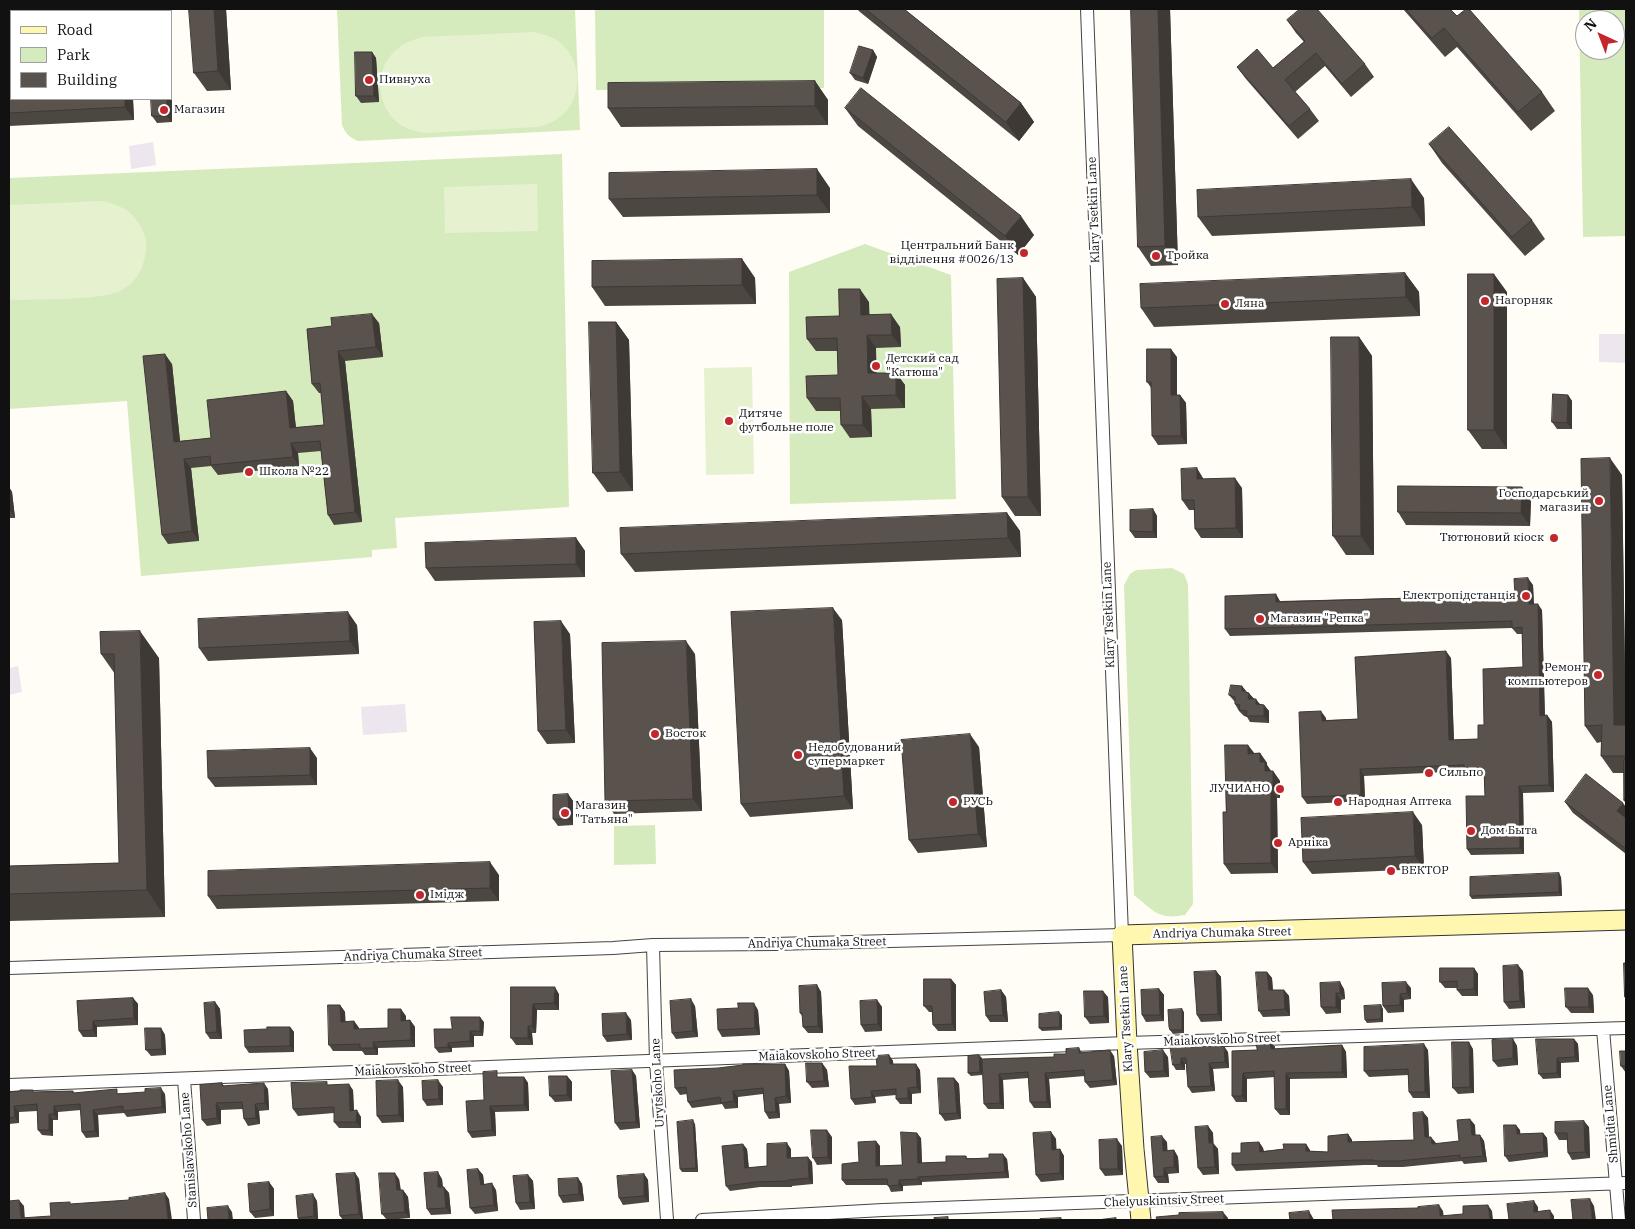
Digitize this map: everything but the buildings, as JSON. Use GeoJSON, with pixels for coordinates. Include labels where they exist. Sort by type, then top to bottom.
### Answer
{"type":"FeatureCollection","features":[{"type":"Feature","properties":{"kind":"street","name":"Klary Tsetkin Lane"},"geometry":{"type":"LineString","coordinates":[[1086,9],[1126,1043],[1140,1211]]}},
{"type":"Feature","properties":{"kind":"street","name":"Andriya Chumaka Street"},"geometry":{"type":"LineString","coordinates":[[9,968],[613,948],[654,945],[783,944],[1626,920]]}},
{"type":"Feature","properties":{"kind":"street","name":"Urytskoho Lane"},"geometry":{"type":"LineString","coordinates":[[654,945],[656,1061],[668,1220]]}},
{"type":"Feature","properties":{"kind":"street","name":"Shmidta Lane"},"geometry":{"type":"LineString","coordinates":[[1603,1028],[1621,1184],[1619,1220]]}},
{"type":"Feature","properties":{"kind":"street","name":"Maiakovskoho Street"},"geometry":{"type":"LineString","coordinates":[[9,1085],[1126,1043],[1626,1028]]}},
{"type":"Feature","properties":{"kind":"street","name":"Stanislavskoho Lane"},"geometry":{"type":"LineString","coordinates":[[184,1079],[194,1220]]}},
{"type":"Feature","properties":{"kind":"street","name":"Chelyuskintsiv Street"},"geometry":{"type":"LineString","coordinates":[[702,1220],[884,1210],[1140,1211],[1621,1184]]}},
{"type":"Feature","properties":{"kind":"shaded area"},"geometry":{"type":"Polygon","coordinates":[[[153,142],[156,165],[131,169],[129,146],[153,142]]]}},
{"type":"Feature","properties":{"kind":"shaded area"},"geometry":{"type":"Polygon","coordinates":[[[1599,334],[1626,334],[1626,363],[1599,362],[1599,334]]]}},
{"type":"Feature","properties":{"kind":"shaded area"},"geometry":{"type":"Polygon","coordinates":[[[18,666],[22,692],[9,695],[9,668],[18,666]]]}},
{"type":"Feature","properties":{"kind":"shaded area"},"geometry":{"type":"Polygon","coordinates":[[[405,704],[407,732],[363,735],[361,707],[405,704]]]}},
{"type":"Feature","properties":{"kind":"green space"},"geometry":{"type":"Polygon","coordinates":[[[337,9],[575,9],[580,130],[355,140],[348,135],[342,125],[337,9]]]}},
{"type":"Feature","properties":{"kind":"green space"},"geometry":{"type":"Polygon","coordinates":[[[595,9],[824,9],[824,88],[596,90],[595,9]]]}},
{"type":"Feature","properties":{"kind":"green space"},"geometry":{"type":"Polygon","coordinates":[[[1579,9],[1626,9],[1626,236],[1583,237],[1580,60],[1625,60],[1625,10],[1579,9]]]}},
{"type":"Feature","properties":{"kind":"green space"},"geometry":{"type":"Polygon","coordinates":[[[534,32],[552,38],[562,44],[569,53],[577,75],[577,86],[569,107],[562,116],[552,122],[537,127],[425,133],[409,129],[398,123],[390,115],[384,104],[380,81],[383,69],[388,58],[406,43],[422,37],[534,32]]]}},
{"type":"Feature","properties":{"kind":"green space"},"geometry":{"type":"Polygon","coordinates":[[[562,154],[569,507],[395,518],[397,548],[372,550],[372,557],[141,576],[127,401],[9,409],[9,178],[562,154]]]}},
{"type":"Feature","properties":{"kind":"green space"},"geometry":{"type":"Polygon","coordinates":[[[537,184],[538,231],[445,233],[444,187],[537,184]]]}},
{"type":"Feature","properties":{"kind":"green space"},"geometry":{"type":"Polygon","coordinates":[[[102,201],[123,208],[133,216],[144,234],[146,245],[145,257],[140,272],[132,282],[113,294],[100,296],[68,299],[9,300],[9,205],[102,201]]]}},
{"type":"Feature","properties":{"kind":"green space"},"geometry":{"type":"Polygon","coordinates":[[[865,244],[951,275],[956,499],[790,504],[789,272],[865,244]]]}},
{"type":"Feature","properties":{"kind":"green space","name":"Дитяче футбольне поле"},"geometry":{"type":"Polygon","coordinates":[[[752,367],[754,474],[706,475],[704,368],[752,367]]]}},
{"type":"Feature","properties":{"kind":"green space"},"geometry":{"type":"Polygon","coordinates":[[[1172,568],[1184,574],[1188,584],[1193,904],[1185,915],[1168,916],[1152,910],[1134,895],[1124,585],[1130,574],[1136,570],[1172,568]]]}},
{"type":"Feature","properties":{"kind":"green space"},"geometry":{"type":"Polygon","coordinates":[[[655,825],[656,864],[614,865],[614,826],[655,825]]]}},
{"type":"Feature","properties":{"kind":"place","name":"Пивнуха"},"geometry":{"type":"Point","coordinates":[369,80]}},
{"type":"Feature","properties":{"kind":"place","name":"Магазин"},"geometry":{"type":"Point","coordinates":[164,110]}},
{"type":"Feature","properties":{"kind":"place","name":"Центральний Банк відділення #0026/13"},"geometry":{"type":"Point","coordinates":[1024,253]}},
{"type":"Feature","properties":{"kind":"place","name":"Тройка"},"geometry":{"type":"Point","coordinates":[1156,256]}},
{"type":"Feature","properties":{"kind":"place","name":"Нагорняк"},"geometry":{"type":"Point","coordinates":[1485,301]}},
{"type":"Feature","properties":{"kind":"place","name":"Ляна"},"geometry":{"type":"Point","coordinates":[1225,304]}},
{"type":"Feature","properties":{"kind":"place","name":"Детский сад \"Катюша\""},"geometry":{"type":"Point","coordinates":[876,366]}},
{"type":"Feature","properties":{"kind":"place","name":"Дитяче футбольне поле"},"geometry":{"type":"Point","coordinates":[729,421]}},
{"type":"Feature","properties":{"kind":"place","name":"Школа №22"},"geometry":{"type":"Point","coordinates":[249,472]}},
{"type":"Feature","properties":{"kind":"place","name":"Господарський магазин"},"geometry":{"type":"Point","coordinates":[1599,501]}},
{"type":"Feature","properties":{"kind":"place","name":"Тютюновий кіоск"},"geometry":{"type":"Point","coordinates":[1554,538]}},
{"type":"Feature","properties":{"kind":"place","name":"Електропідстанція"},"geometry":{"type":"Point","coordinates":[1526,596]}},
{"type":"Feature","properties":{"kind":"place","name":"Магазин \"Репка\""},"geometry":{"type":"Point","coordinates":[1260,619]}},
{"type":"Feature","properties":{"kind":"place","name":"Ремонт компьютеров"},"geometry":{"type":"Point","coordinates":[1598,675]}},
{"type":"Feature","properties":{"kind":"place","name":"Восток"},"geometry":{"type":"Point","coordinates":[655,734]}},
{"type":"Feature","properties":{"kind":"place","name":"Недобудований супермаркет"},"geometry":{"type":"Point","coordinates":[798,755]}},
{"type":"Feature","properties":{"kind":"place","name":"Сильпо"},"geometry":{"type":"Point","coordinates":[1429,773]}},
{"type":"Feature","properties":{"kind":"place","name":"ЛУЧИАНО"},"geometry":{"type":"Point","coordinates":[1280,789]}},
{"type":"Feature","properties":{"kind":"place","name":"РУСЬ"},"geometry":{"type":"Point","coordinates":[953,802]}},
{"type":"Feature","properties":{"kind":"place","name":"Народная Аптека"},"geometry":{"type":"Point","coordinates":[1338,802]}},
{"type":"Feature","properties":{"kind":"place","name":"Магазин \"Татьяна\""},"geometry":{"type":"Point","coordinates":[565,813]}},
{"type":"Feature","properties":{"kind":"place","name":"Дом Быта"},"geometry":{"type":"Point","coordinates":[1471,831]}},
{"type":"Feature","properties":{"kind":"place","name":"Арніка"},"geometry":{"type":"Point","coordinates":[1278,843]}},
{"type":"Feature","properties":{"kind":"place","name":"ВЕКТОР"},"geometry":{"type":"Point","coordinates":[1391,871]}},
{"type":"Feature","properties":{"kind":"place","name":"Імідж"},"geometry":{"type":"Point","coordinates":[420,895]}}]}
